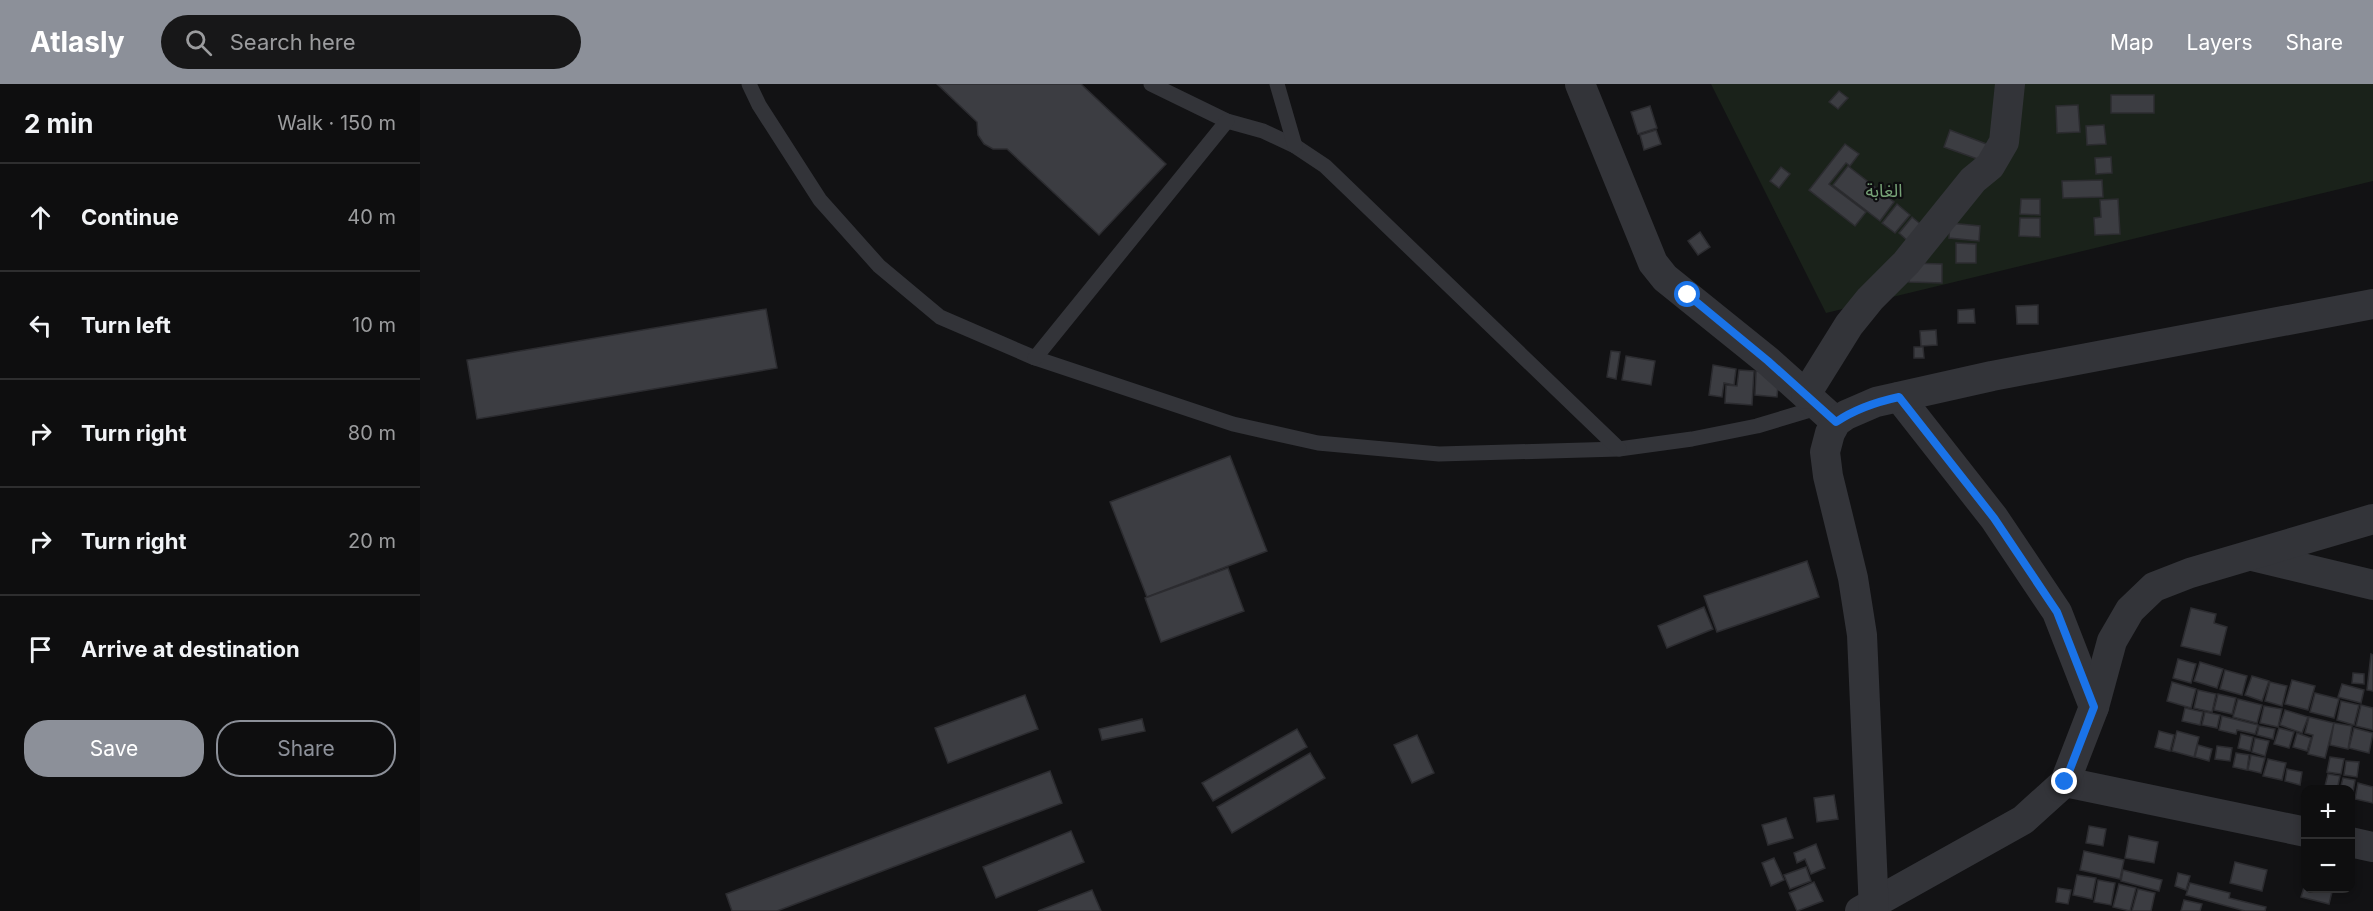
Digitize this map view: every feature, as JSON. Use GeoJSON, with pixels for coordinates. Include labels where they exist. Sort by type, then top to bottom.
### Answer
{"type":"FeatureCollection","features":[{"type":"Feature","properties":{"kind":"street"},"geometry":{"type":"LineString","coordinates":[[1580,84],[1653,263],[1665,278],[1768,361],[1821,408],[1845,416],[1876,402],[1992,376],[2373,304]]}},
{"type":"Feature","properties":{"kind":"street"},"geometry":{"type":"LineString","coordinates":[[2010,84],[2004,142],[1990,166],[1973,180],[1906,263],[1869,299],[1848,325],[1821,408],[1830,433],[1826,452],[1828,476],[1853,578],[1862,635],[1870,908],[2023,820],[2065,782],[2094,707],[2112,641],[2130,610],[2154,587],[2190,573],[2373,519]]}},
{"type":"Feature","properties":{"kind":"street"},"geometry":{"type":"LineString","coordinates":[[1899,397],[1994,518],[2057,612],[2094,707]]}},
{"type":"Feature","properties":{"kind":"street"},"geometry":{"type":"LineString","coordinates":[[2252,556],[2373,585]]}},
{"type":"Feature","properties":{"kind":"street"},"geometry":{"type":"LineString","coordinates":[[2065,782],[2301,831]]}},
{"type":"Feature","properties":{"kind":"street"},"geometry":{"type":"LineString","coordinates":[[2355,843],[2373,847]]}},
{"type":"Feature","properties":{"kind":"lane"},"geometry":{"type":"LineString","coordinates":[[749,84],[759,105],[820,200],[879,266],[940,317],[1035,358],[1233,424],[1318,443],[1439,454],[1619,448],[1692,439],[1757,426],[1821,408]]}},
{"type":"Feature","properties":{"kind":"lane"},"geometry":{"type":"LineString","coordinates":[[1151,84],[1227,121],[1263,131],[1295,146],[1325,166],[1619,448]]}},
{"type":"Feature","properties":{"kind":"lane"},"geometry":{"type":"LineString","coordinates":[[1277,84],[1295,146]]}},
{"type":"Feature","properties":{"kind":"lane"},"geometry":{"type":"LineString","coordinates":[[1035,358],[1227,121]]}},
{"type":"Feature","properties":{"kind":"green space","name":"الغابة"},"geometry":{"type":"Polygon","coordinates":[[[1711,84],[2373,84],[2373,181],[1826,313],[1711,84]]]}},
{"type":"Feature","properties":{"kind":"building"},"geometry":{"type":"Polygon","coordinates":[[[937,84],[1081,84],[1166,164],[1099,235],[1007,149],[993,149],[984,144],[978,135],[977,122],[937,84]]]}},
{"type":"Feature","properties":{"kind":"building"},"geometry":{"type":"Polygon","coordinates":[[[1839,91],[1848,98],[1838,109],[1829,102],[1839,91]]]}},
{"type":"Feature","properties":{"kind":"building"},"geometry":{"type":"Polygon","coordinates":[[[2111,95],[2154,95],[2154,113],[2111,113],[2111,95]]]}},
{"type":"Feature","properties":{"kind":"building"},"geometry":{"type":"Polygon","coordinates":[[[2078,105],[2080,132],[2057,133],[2056,106],[2078,105]]]}},
{"type":"Feature","properties":{"kind":"building"},"geometry":{"type":"Polygon","coordinates":[[[1650,106],[1657,128],[1638,134],[1631,112],[1650,106]]]}},
{"type":"Feature","properties":{"kind":"building"},"geometry":{"type":"Polygon","coordinates":[[[2104,125],[2106,144],[2087,145],[2086,126],[2104,125]]]}},
{"type":"Feature","properties":{"kind":"building"},"geometry":{"type":"Polygon","coordinates":[[[1656,130],[1661,144],[1644,150],[1640,135],[1656,130]]]}},
{"type":"Feature","properties":{"kind":"building"},"geometry":{"type":"Polygon","coordinates":[[[1950,130],[1989,145],[1983,161],[1944,147],[1950,130]]]}},
{"type":"Feature","properties":{"kind":"building"},"geometry":{"type":"Polygon","coordinates":[[[1845,144],[1859,154],[1850,166],[1846,163],[1829,184],[1866,212],[1855,226],[1809,190],[1845,144]]]}},
{"type":"Feature","properties":{"kind":"building"},"geometry":{"type":"Polygon","coordinates":[[[2111,157],[2112,173],[2096,174],[2095,158],[2111,157]]]}},
{"type":"Feature","properties":{"kind":"building"},"geometry":{"type":"Polygon","coordinates":[[[1848,166],[1894,202],[1880,221],[1833,185],[1848,166]]]}},
{"type":"Feature","properties":{"kind":"building"},"geometry":{"type":"Polygon","coordinates":[[[1781,167],[1790,174],[1779,188],[1770,181],[1781,167]]]}},
{"type":"Feature","properties":{"kind":"building"},"geometry":{"type":"Polygon","coordinates":[[[2102,180],[2103,197],[2063,198],[2062,181],[2102,180]]]}},
{"type":"Feature","properties":{"kind":"building"},"geometry":{"type":"Polygon","coordinates":[[[2021,199],[2040,199],[2040,215],[2020,214],[2021,199]]]}},
{"type":"Feature","properties":{"kind":"building"},"geometry":{"type":"Polygon","coordinates":[[[2118,199],[2120,234],[2095,235],[2094,218],[2101,217],[2100,200],[2118,199]]]}},
{"type":"Feature","properties":{"kind":"building"},"geometry":{"type":"Polygon","coordinates":[[[1897,204],[1910,215],[1895,233],[1882,223],[1897,204]]]}},
{"type":"Feature","properties":{"kind":"building"},"geometry":{"type":"Polygon","coordinates":[[[1912,217],[1924,227],[1910,243],[1899,233],[1912,217]]]}},
{"type":"Feature","properties":{"kind":"building"},"geometry":{"type":"Polygon","coordinates":[[[2020,218],[2040,218],[2040,237],[2019,236],[2020,218]]]}},
{"type":"Feature","properties":{"kind":"building"},"geometry":{"type":"Polygon","coordinates":[[[1950,223],[1980,226],[1979,241],[1949,238],[1950,223]]]}},
{"type":"Feature","properties":{"kind":"building"},"geometry":{"type":"Polygon","coordinates":[[[1700,232],[1710,247],[1698,255],[1688,241],[1700,232]]]}},
{"type":"Feature","properties":{"kind":"building"},"geometry":{"type":"Polygon","coordinates":[[[1956,243],[1976,244],[1976,263],[1956,263],[1956,243]]]}},
{"type":"Feature","properties":{"kind":"building"},"geometry":{"type":"Polygon","coordinates":[[[1910,263],[1942,264],[1942,283],[1909,282],[1910,263]]]}},
{"type":"Feature","properties":{"kind":"building"},"geometry":{"type":"Polygon","coordinates":[[[2038,305],[2038,324],[2017,324],[2016,306],[2038,305]]]}},
{"type":"Feature","properties":{"kind":"building"},"geometry":{"type":"Polygon","coordinates":[[[766,309],[777,368],[477,419],[467,360],[766,309]]]}},
{"type":"Feature","properties":{"kind":"building"},"geometry":{"type":"Polygon","coordinates":[[[1974,309],[1975,323],[1958,323],[1958,310],[1974,309]]]}},
{"type":"Feature","properties":{"kind":"building"},"geometry":{"type":"Polygon","coordinates":[[[1936,330],[1937,345],[1921,346],[1920,331],[1936,330]]]}},
{"type":"Feature","properties":{"kind":"building"},"geometry":{"type":"Polygon","coordinates":[[[1914,347],[1923,347],[1924,358],[1914,358],[1914,347]]]}},
{"type":"Feature","properties":{"kind":"building"},"geometry":{"type":"Polygon","coordinates":[[[1611,351],[1620,352],[1616,379],[1607,377],[1611,351]]]}},
{"type":"Feature","properties":{"kind":"building"},"geometry":{"type":"Polygon","coordinates":[[[1626,356],[1655,361],[1651,385],[1622,380],[1626,356]]]}},
{"type":"Feature","properties":{"kind":"building"},"geometry":{"type":"Polygon","coordinates":[[[1713,365],[1736,369],[1734,385],[1724,383],[1722,397],[1709,395],[1713,365]]]}},
{"type":"Feature","properties":{"kind":"building"},"geometry":{"type":"Polygon","coordinates":[[[1739,370],[1754,371],[1752,405],[1725,403],[1726,385],[1737,386],[1739,370]]]}},
{"type":"Feature","properties":{"kind":"building"},"geometry":{"type":"Polygon","coordinates":[[[1756,371],[1779,372],[1777,397],[1755,395],[1756,371]]]}},
{"type":"Feature","properties":{"kind":"building"},"geometry":{"type":"Polygon","coordinates":[[[1230,456],[1267,551],[1147,597],[1110,502],[1230,456]]]}},
{"type":"Feature","properties":{"kind":"building"},"geometry":{"type":"Polygon","coordinates":[[[1807,561],[1819,597],[1717,632],[1704,596],[1807,561]]]}},
{"type":"Feature","properties":{"kind":"building"},"geometry":{"type":"Polygon","coordinates":[[[1228,568],[1244,611],[1161,642],[1145,598],[1228,568]]]}},
{"type":"Feature","properties":{"kind":"building"},"geometry":{"type":"Polygon","coordinates":[[[1704,607],[1713,629],[1667,648],[1658,626],[1704,607]]]}},
{"type":"Feature","properties":{"kind":"building"},"geometry":{"type":"Polygon","coordinates":[[[2191,608],[2216,614],[2214,623],[2227,627],[2220,655],[2181,646],[2191,608]]]}},
{"type":"Feature","properties":{"kind":"building"},"geometry":{"type":"Polygon","coordinates":[[[2371,654],[2373,655],[2373,691],[2367,690],[2371,654]]]}},
{"type":"Feature","properties":{"kind":"building"},"geometry":{"type":"Polygon","coordinates":[[[2178,659],[2196,664],[2191,683],[2173,678],[2178,659]]]}},
{"type":"Feature","properties":{"kind":"building"},"geometry":{"type":"Polygon","coordinates":[[[2200,662],[2223,669],[2217,688],[2194,681],[2200,662]]]}},
{"type":"Feature","properties":{"kind":"building"},"geometry":{"type":"Polygon","coordinates":[[[2225,670],[2247,676],[2242,695],[2220,689],[2225,670]]]}},
{"type":"Feature","properties":{"kind":"building"},"geometry":{"type":"Polygon","coordinates":[[[2353,673],[2364,674],[2364,684],[2352,683],[2353,673]]]}},
{"type":"Feature","properties":{"kind":"building"},"geometry":{"type":"Polygon","coordinates":[[[2252,676],[2269,681],[2262,701],[2245,695],[2252,676]]]}},
{"type":"Feature","properties":{"kind":"building"},"geometry":{"type":"Polygon","coordinates":[[[2292,680],[2315,686],[2308,710],[2285,704],[2292,680]]]}},
{"type":"Feature","properties":{"kind":"building"},"geometry":{"type":"Polygon","coordinates":[[[2172,682],[2196,689],[2191,708],[2167,701],[2172,682]]]}},
{"type":"Feature","properties":{"kind":"building"},"geometry":{"type":"Polygon","coordinates":[[[2270,682],[2287,686],[2282,706],[2265,701],[2270,682]]]}},
{"type":"Feature","properties":{"kind":"building"},"geometry":{"type":"Polygon","coordinates":[[[2342,684],[2364,690],[2361,703],[2338,697],[2342,684]]]}},
{"type":"Feature","properties":{"kind":"building"},"geometry":{"type":"Polygon","coordinates":[[[2198,690],[2216,694],[2212,712],[2194,708],[2198,690]]]}},
{"type":"Feature","properties":{"kind":"building"},"geometry":{"type":"Polygon","coordinates":[[[2315,693],[2339,699],[2334,718],[2310,712],[2315,693]]]}},
{"type":"Feature","properties":{"kind":"building"},"geometry":{"type":"Polygon","coordinates":[[[2218,694],[2236,698],[2232,714],[2214,710],[2218,694]]]}},
{"type":"Feature","properties":{"kind":"building"},"geometry":{"type":"Polygon","coordinates":[[[1025,695],[1038,729],[948,763],[935,728],[1025,695]]]}},
{"type":"Feature","properties":{"kind":"building"},"geometry":{"type":"Polygon","coordinates":[[[2238,699],[2262,705],[2257,723],[2233,717],[2238,699]]]}},
{"type":"Feature","properties":{"kind":"building"},"geometry":{"type":"Polygon","coordinates":[[[2341,701],[2359,705],[2354,725],[2337,720],[2341,701]]]}},
{"type":"Feature","properties":{"kind":"building"},"geometry":{"type":"Polygon","coordinates":[[[2361,705],[2373,708],[2373,730],[2356,726],[2361,705]]]}},
{"type":"Feature","properties":{"kind":"building"},"geometry":{"type":"Polygon","coordinates":[[[2264,706],[2282,709],[2278,727],[2260,723],[2264,706]]]}},
{"type":"Feature","properties":{"kind":"building"},"geometry":{"type":"Polygon","coordinates":[[[2185,708],[2203,712],[2200,725],[2182,721],[2185,708]]]}},
{"type":"Feature","properties":{"kind":"building"},"geometry":{"type":"Polygon","coordinates":[[[2285,710],[2308,717],[2302,733],[2280,725],[2285,710]]]}},
{"type":"Feature","properties":{"kind":"building"},"geometry":{"type":"Polygon","coordinates":[[[2205,712],[2220,715],[2217,728],[2202,725],[2205,712]]]}},
{"type":"Feature","properties":{"kind":"building"},"geometry":{"type":"Polygon","coordinates":[[[2222,716],[2258,725],[2255,734],[2237,730],[2236,734],[2219,730],[2222,716]]]}},
{"type":"Feature","properties":{"kind":"building"},"geometry":{"type":"Polygon","coordinates":[[[2309,717],[2334,723],[2325,758],[2308,754],[2313,735],[2305,733],[2309,717]]]}},
{"type":"Feature","properties":{"kind":"building"},"geometry":{"type":"Polygon","coordinates":[[[1142,719],[1145,731],[1102,740],[1099,729],[1142,719]]]}},
{"type":"Feature","properties":{"kind":"building"},"geometry":{"type":"Polygon","coordinates":[[[2334,723],[2352,726],[2348,749],[2330,745],[2334,723]]]}},
{"type":"Feature","properties":{"kind":"building"},"geometry":{"type":"Polygon","coordinates":[[[2259,726],[2275,729],[2273,739],[2257,735],[2259,726]]]}},
{"type":"Feature","properties":{"kind":"building"},"geometry":{"type":"Polygon","coordinates":[[[2279,728],[2294,732],[2289,748],[2274,744],[2279,728]]]}},
{"type":"Feature","properties":{"kind":"building"},"geometry":{"type":"Polygon","coordinates":[[[2354,728],[2373,733],[2369,753],[2349,748],[2354,728]]]}},
{"type":"Feature","properties":{"kind":"building"},"geometry":{"type":"Polygon","coordinates":[[[1297,729],[1307,747],[1213,801],[1202,783],[1297,729]]]}},
{"type":"Feature","properties":{"kind":"building"},"geometry":{"type":"Polygon","coordinates":[[[2159,731],[2174,735],[2170,751],[2155,747],[2159,731]]]}},
{"type":"Feature","properties":{"kind":"building"},"geometry":{"type":"Polygon","coordinates":[[[2177,731],[2199,737],[2194,757],[2172,751],[2177,731]]]}},
{"type":"Feature","properties":{"kind":"building"},"geometry":{"type":"Polygon","coordinates":[[[2297,733],[2311,738],[2307,751],[2293,747],[2297,733]]]}},
{"type":"Feature","properties":{"kind":"building"},"geometry":{"type":"Polygon","coordinates":[[[2241,734],[2253,737],[2250,751],[2238,748],[2241,734]]]}},
{"type":"Feature","properties":{"kind":"building"},"geometry":{"type":"Polygon","coordinates":[[[1417,735],[1434,773],[1412,783],[1394,745],[1417,735]]]}},
{"type":"Feature","properties":{"kind":"building"},"geometry":{"type":"Polygon","coordinates":[[[2255,738],[2269,741],[2265,756],[2252,752],[2255,738]]]}},
{"type":"Feature","properties":{"kind":"building"},"geometry":{"type":"Polygon","coordinates":[[[2198,745],[2212,749],[2209,761],[2195,757],[2198,745]]]}},
{"type":"Feature","properties":{"kind":"building"},"geometry":{"type":"Polygon","coordinates":[[[2217,746],[2232,748],[2230,761],[2215,759],[2217,746]]]}},
{"type":"Feature","properties":{"kind":"building"},"geometry":{"type":"Polygon","coordinates":[[[1310,753],[1325,778],[1232,833],[1217,807],[1310,753]]]}},
{"type":"Feature","properties":{"kind":"building"},"geometry":{"type":"Polygon","coordinates":[[[2236,753],[2249,755],[2247,770],[2233,767],[2236,753]]]}},
{"type":"Feature","properties":{"kind":"building"},"geometry":{"type":"Polygon","coordinates":[[[2251,755],[2265,758],[2261,773],[2248,770],[2251,755]]]}},
{"type":"Feature","properties":{"kind":"building"},"geometry":{"type":"Polygon","coordinates":[[[2330,757],[2344,759],[2341,774],[2327,772],[2330,757]]]}},
{"type":"Feature","properties":{"kind":"building"},"geometry":{"type":"Polygon","coordinates":[[[2268,759],[2286,763],[2282,780],[2263,776],[2268,759]]]}},
{"type":"Feature","properties":{"kind":"building"},"geometry":{"type":"Polygon","coordinates":[[[2346,761],[2359,762],[2357,777],[2344,775],[2346,761]]]}},
{"type":"Feature","properties":{"kind":"building"},"geometry":{"type":"Polygon","coordinates":[[[2287,769],[2302,772],[2300,785],[2285,781],[2287,769]]]}},
{"type":"Feature","properties":{"kind":"building"},"geometry":{"type":"Polygon","coordinates":[[[1050,771],[1062,803],[777,911],[732,911],[726,894],[1050,771]]]}},
{"type":"Feature","properties":{"kind":"building"},"geometry":{"type":"Polygon","coordinates":[[[2328,774],[2340,776],[2338,785],[2325,785],[2328,774]]]}},
{"type":"Feature","properties":{"kind":"building"},"geometry":{"type":"Polygon","coordinates":[[[2343,778],[2355,780],[2354,785],[2341,785],[2343,778]]]}},
{"type":"Feature","properties":{"kind":"building"},"geometry":{"type":"Polygon","coordinates":[[[2358,783],[2373,787],[2373,803],[2355,799],[2358,783]]]}},
{"type":"Feature","properties":{"kind":"building"},"geometry":{"type":"Polygon","coordinates":[[[1834,795],[1838,819],[1817,822],[1814,798],[1834,795]]]}},
{"type":"Feature","properties":{"kind":"building"},"geometry":{"type":"Polygon","coordinates":[[[1786,818],[1793,838],[1768,845],[1762,825],[1786,818]]]}},
{"type":"Feature","properties":{"kind":"building"},"geometry":{"type":"Polygon","coordinates":[[[2089,826],[2106,829],[2103,846],[2086,843],[2089,826]]]}},
{"type":"Feature","properties":{"kind":"building"},"geometry":{"type":"Polygon","coordinates":[[[1071,831],[1084,862],[996,898],[983,867],[1071,831]]]}},
{"type":"Feature","properties":{"kind":"building"},"geometry":{"type":"Polygon","coordinates":[[[2129,836],[2158,842],[2154,863],[2125,858],[2129,836]]]}},
{"type":"Feature","properties":{"kind":"building"},"geometry":{"type":"Polygon","coordinates":[[[1816,844],[1825,868],[1811,874],[1805,859],[1797,863],[1794,853],[1816,844]]]}},
{"type":"Feature","properties":{"kind":"building"},"geometry":{"type":"Polygon","coordinates":[[[2084,851],[2124,860],[2120,879],[2080,870],[2084,851]]]}},
{"type":"Feature","properties":{"kind":"building"},"geometry":{"type":"Polygon","coordinates":[[[1774,858],[1784,880],[1771,886],[1762,863],[1774,858]]]}},
{"type":"Feature","properties":{"kind":"building"},"geometry":{"type":"Polygon","coordinates":[[[2235,862],[2267,870],[2262,891],[2230,883],[2235,862]]]}},
{"type":"Feature","properties":{"kind":"building"},"geometry":{"type":"Polygon","coordinates":[[[1806,867],[1811,881],[1790,889],[1784,875],[1806,867]]]}},
{"type":"Feature","properties":{"kind":"building"},"geometry":{"type":"Polygon","coordinates":[[[2123,870],[2162,880],[2159,891],[2121,881],[2123,870]]]}},
{"type":"Feature","properties":{"kind":"building"},"geometry":{"type":"Polygon","coordinates":[[[2178,873],[2190,876],[2186,890],[2175,886],[2178,873]]]}},
{"type":"Feature","properties":{"kind":"building"},"geometry":{"type":"Polygon","coordinates":[[[2077,875],[2096,878],[2092,899],[2073,895],[2077,875]]]}},
{"type":"Feature","properties":{"kind":"building"},"geometry":{"type":"Polygon","coordinates":[[[2098,880],[2115,883],[2111,905],[2094,902],[2098,880]]]}},
{"type":"Feature","properties":{"kind":"building"},"geometry":{"type":"Polygon","coordinates":[[[1814,882],[1823,901],[1797,911],[1789,893],[1814,882]]]}},
{"type":"Feature","properties":{"kind":"building"},"geometry":{"type":"Polygon","coordinates":[[[2190,883],[2230,893],[2229,898],[2266,907],[2265,911],[2245,911],[2186,895],[2190,883]]]}},
{"type":"Feature","properties":{"kind":"building"},"geometry":{"type":"Polygon","coordinates":[[[2119,884],[2136,888],[2130,911],[2113,907],[2119,884]]]}},
{"type":"Feature","properties":{"kind":"building"},"geometry":{"type":"Polygon","coordinates":[[[2058,888],[2071,890],[2068,904],[2056,902],[2058,888]]]}},
{"type":"Feature","properties":{"kind":"building"},"geometry":{"type":"Polygon","coordinates":[[[2138,889],[2155,893],[2151,911],[2132,911],[2138,889]]]}},
{"type":"Feature","properties":{"kind":"building"},"geometry":{"type":"Polygon","coordinates":[[[1092,890],[1101,911],[1038,911],[1092,890]]]}},
{"type":"Feature","properties":{"kind":"building"},"geometry":{"type":"Polygon","coordinates":[[[2302,893],[2332,893],[2329,904],[2301,897],[2302,893]]]}},
{"type":"Feature","properties":{"kind":"building"},"geometry":{"type":"Polygon","coordinates":[[[2184,900],[2202,904],[2200,911],[2181,911],[2184,900]]]}},
{"type":"Feature","properties":{"kind":"route"},"geometry":{"type":"LineString","coordinates":[[1688,295],[1810,397],[1836,422],[1876,402],[1899,397],[1994,518],[2057,612],[2094,707],[2065,782]]}}]}
